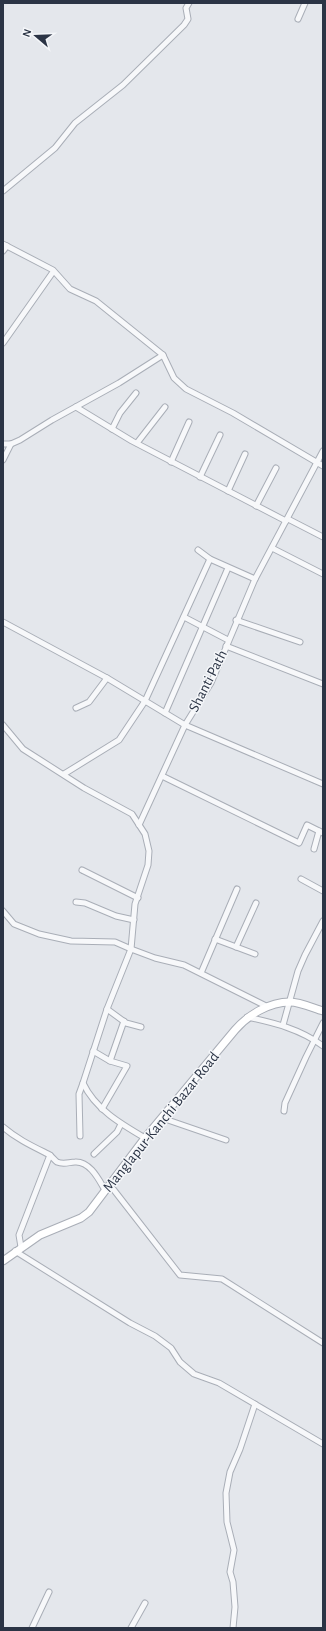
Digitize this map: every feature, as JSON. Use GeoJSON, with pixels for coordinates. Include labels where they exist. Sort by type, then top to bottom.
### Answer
{"type":"FeatureCollection","features":[{"type":"Feature","properties":{"kind":"street"},"geometry":{"type":"LineString","coordinates":[[3,191],[55,148],[75,122],[123,85],[169,41],[188,19],[186,8],[189,3]]}},
{"type":"Feature","properties":{"kind":"street"},"geometry":{"type":"LineString","coordinates":[[298,19],[305,3]]}},
{"type":"Feature","properties":{"kind":"street"},"geometry":{"type":"LineString","coordinates":[[3,251],[5,245],[38,261],[53,272],[70,289],[96,301],[163,355],[174,378],[186,389],[233,413],[323,466]]}},
{"type":"Feature","properties":{"kind":"street"},"geometry":{"type":"LineString","coordinates":[[3,343],[53,272]]}},
{"type":"Feature","properties":{"kind":"street"},"geometry":{"type":"LineString","coordinates":[[3,444],[11,444],[119,383],[163,355]]}},
{"type":"Feature","properties":{"kind":"street"},"geometry":{"type":"LineString","coordinates":[[112,429],[120,413],[136,393]]}},
{"type":"Feature","properties":{"kind":"street"},"geometry":{"type":"LineString","coordinates":[[76,407],[171,462],[256,506],[323,537]]}},
{"type":"Feature","properties":{"kind":"street"},"geometry":{"type":"LineString","coordinates":[[137,443],[165,407]]}},
{"type":"Feature","properties":{"kind":"street"},"geometry":{"type":"LineString","coordinates":[[171,462],[189,422]]}},
{"type":"Feature","properties":{"kind":"street"},"geometry":{"type":"LineString","coordinates":[[200,477],[220,435]]}},
{"type":"Feature","properties":{"kind":"street"},"geometry":{"type":"LineString","coordinates":[[3,460],[11,444]]}},
{"type":"Feature","properties":{"kind":"street","name":"Shanti Path"},"geometry":{"type":"LineString","coordinates":[[3,622],[107,678],[185,725],[211,683],[236,620],[255,579],[323,451]]}},
{"type":"Feature","properties":{"kind":"street"},"geometry":{"type":"LineString","coordinates":[[228,491],[245,454]]}},
{"type":"Feature","properties":{"kind":"street"},"geometry":{"type":"LineString","coordinates":[[256,506],[276,468]]}},
{"type":"Feature","properties":{"kind":"street"},"geometry":{"type":"LineString","coordinates":[[272,548],[323,574]]}},
{"type":"Feature","properties":{"kind":"street"},"geometry":{"type":"LineString","coordinates":[[198,550],[210,559],[255,579]]}},
{"type":"Feature","properties":{"kind":"street"},"geometry":{"type":"LineString","coordinates":[[64,774],[119,740],[145,701],[210,559]]}},
{"type":"Feature","properties":{"kind":"street"},"geometry":{"type":"LineString","coordinates":[[164,713],[228,568]]}},
{"type":"Feature","properties":{"kind":"street"},"geometry":{"type":"LineString","coordinates":[[184,617],[228,640]]}},
{"type":"Feature","properties":{"kind":"street"},"geometry":{"type":"LineString","coordinates":[[236,620],[300,642]]}},
{"type":"Feature","properties":{"kind":"street"},"geometry":{"type":"LineString","coordinates":[[226,646],[323,684]]}},
{"type":"Feature","properties":{"kind":"street"},"geometry":{"type":"LineString","coordinates":[[76,708],[89,702],[107,678]]}},
{"type":"Feature","properties":{"kind":"street"},"geometry":{"type":"LineString","coordinates":[[3,725],[23,749],[132,814],[145,834],[149,851],[148,865],[135,904],[131,949],[107,1009],[79,1094],[80,1136]]}},
{"type":"Feature","properties":{"kind":"street"},"geometry":{"type":"LineString","coordinates":[[139,825],[185,725],[323,784]]}},
{"type":"Feature","properties":{"kind":"street"},"geometry":{"type":"LineString","coordinates":[[162,776],[299,843],[307,825],[321,832],[314,849]]}},
{"type":"Feature","properties":{"kind":"street"},"geometry":{"type":"LineString","coordinates":[[82,870],[138,898]]}},
{"type":"Feature","properties":{"kind":"street"},"geometry":{"type":"LineString","coordinates":[[301,879],[323,891]]}},
{"type":"Feature","properties":{"kind":"street"},"geometry":{"type":"LineString","coordinates":[[200,973],[237,888]]}},
{"type":"Feature","properties":{"kind":"street"},"geometry":{"type":"LineString","coordinates":[[76,902],[85,903],[116,916],[134,920]]}},
{"type":"Feature","properties":{"kind":"street"},"geometry":{"type":"LineString","coordinates":[[236,947],[256,903]]}},
{"type":"Feature","properties":{"kind":"street"},"geometry":{"type":"LineString","coordinates":[[3,911],[14,924],[39,934],[71,940],[115,942],[155,958],[184,965],[200,973],[206,978],[268,1007]]}},
{"type":"Feature","properties":{"kind":"street"},"geometry":{"type":"LineString","coordinates":[[283,1025],[303,960],[323,921]]}},
{"type":"Feature","properties":{"kind":"street"},"geometry":{"type":"LineString","coordinates":[[215,939],[255,954]]}},
{"type":"Feature","properties":{"kind":"street","name":"Manglapur-Kanchi Bazar Road"},"geometry":{"type":"LineString","coordinates":[[3,1261],[40,1235],[81,1218],[89,1212],[145,1138],[235,1030],[248,1017],[268,1007],[290,1002],[323,1011]]}},
{"type":"Feature","properties":{"kind":"street"},"geometry":{"type":"LineString","coordinates":[[107,1009],[124,1021],[141,1026]]}},
{"type":"Feature","properties":{"kind":"street"},"geometry":{"type":"LineString","coordinates":[[248,1017],[283,1025],[315,1040],[323,1046]]}},
{"type":"Feature","properties":{"kind":"street"},"geometry":{"type":"LineString","coordinates":[[110,1061],[124,1021]]}},
{"type":"Feature","properties":{"kind":"street"},"geometry":{"type":"LineString","coordinates":[[284,1111],[291,1090],[323,1023]]}},
{"type":"Feature","properties":{"kind":"street"},"geometry":{"type":"LineString","coordinates":[[93,1051],[110,1061],[127,1066],[102,1108]]}},
{"type":"Feature","properties":{"kind":"street"},"geometry":{"type":"LineString","coordinates":[[83,1083],[88,1094],[102,1108],[121,1124],[145,1138]]}},
{"type":"Feature","properties":{"kind":"street"},"geometry":{"type":"LineString","coordinates":[[162,1118],[226,1140]]}},
{"type":"Feature","properties":{"kind":"street"},"geometry":{"type":"LineString","coordinates":[[94,1154],[117,1132],[121,1124]]}},
{"type":"Feature","properties":{"kind":"street"},"geometry":{"type":"LineString","coordinates":[[3,1127],[28,1144],[50,1155],[57,1162],[64,1164],[76,1162],[84,1163],[96,1175],[180,1275],[222,1279],[323,1344]]}},
{"type":"Feature","properties":{"kind":"street"},"geometry":{"type":"LineString","coordinates":[[21,1247],[19,1235],[50,1155]]}},
{"type":"Feature","properties":{"kind":"street"},"geometry":{"type":"LineString","coordinates":[[14,1252],[130,1323],[155,1336],[171,1348],[180,1362],[194,1374],[219,1382],[323,1444]]}},
{"type":"Feature","properties":{"kind":"street"},"geometry":{"type":"LineString","coordinates":[[233,1628],[235,1607],[233,1582],[230,1572],[234,1550],[227,1522],[226,1493],[230,1472],[240,1449],[255,1404]]}},
{"type":"Feature","properties":{"kind":"street"},"geometry":{"type":"LineString","coordinates":[[32,1628],[49,1592]]}},
{"type":"Feature","properties":{"kind":"street"},"geometry":{"type":"LineString","coordinates":[[131,1628],[145,1603]]}}]}
